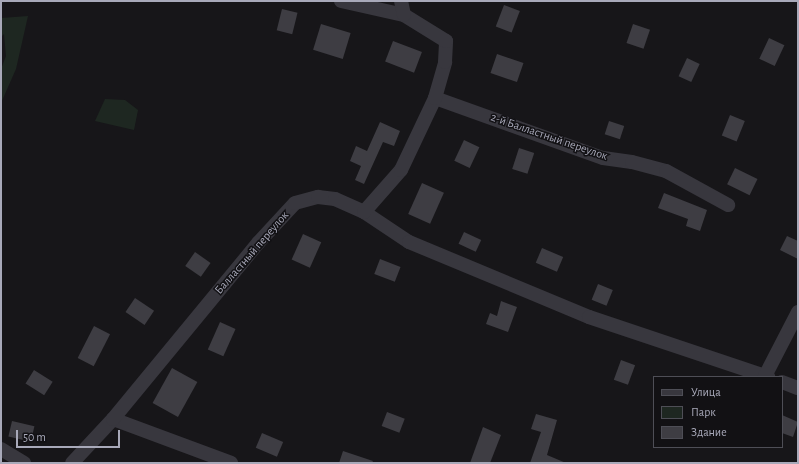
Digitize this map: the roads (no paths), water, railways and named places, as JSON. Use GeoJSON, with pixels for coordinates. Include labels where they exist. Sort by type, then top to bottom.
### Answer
{"type":"FeatureCollection","features":[{"type":"Feature","properties":{"kind":"street"},"geometry":{"type":"LineString","coordinates":[[341,1],[404,15],[446,41],[445,62],[435,98],[401,170],[364,212]]}},
{"type":"Feature","properties":{"kind":"street"},"geometry":{"type":"LineString","coordinates":[[401,1],[404,15]]}},
{"type":"Feature","properties":{"kind":"street","name":"2-й Балластный переулок"},"geometry":{"type":"LineString","coordinates":[[435,98],[603,158],[666,171],[728,205]]}},
{"type":"Feature","properties":{"kind":"street","name":"Балластный переулок"},"geometry":{"type":"LineString","coordinates":[[72,463],[113,419],[258,243],[295,203],[318,197],[335,199],[364,212],[410,242],[589,317],[766,376]]}},
{"type":"Feature","properties":{"kind":"street"},"geometry":{"type":"LineString","coordinates":[[766,376],[798,312]]}},
{"type":"Feature","properties":{"kind":"street"},"geometry":{"type":"LineString","coordinates":[[783,382],[798,388]]}},
{"type":"Feature","properties":{"kind":"street"},"geometry":{"type":"LineString","coordinates":[[113,419],[231,463]]}},
{"type":"Feature","properties":{"kind":"street"},"geometry":{"type":"LineString","coordinates":[[1,448],[24,463]]}}]}
